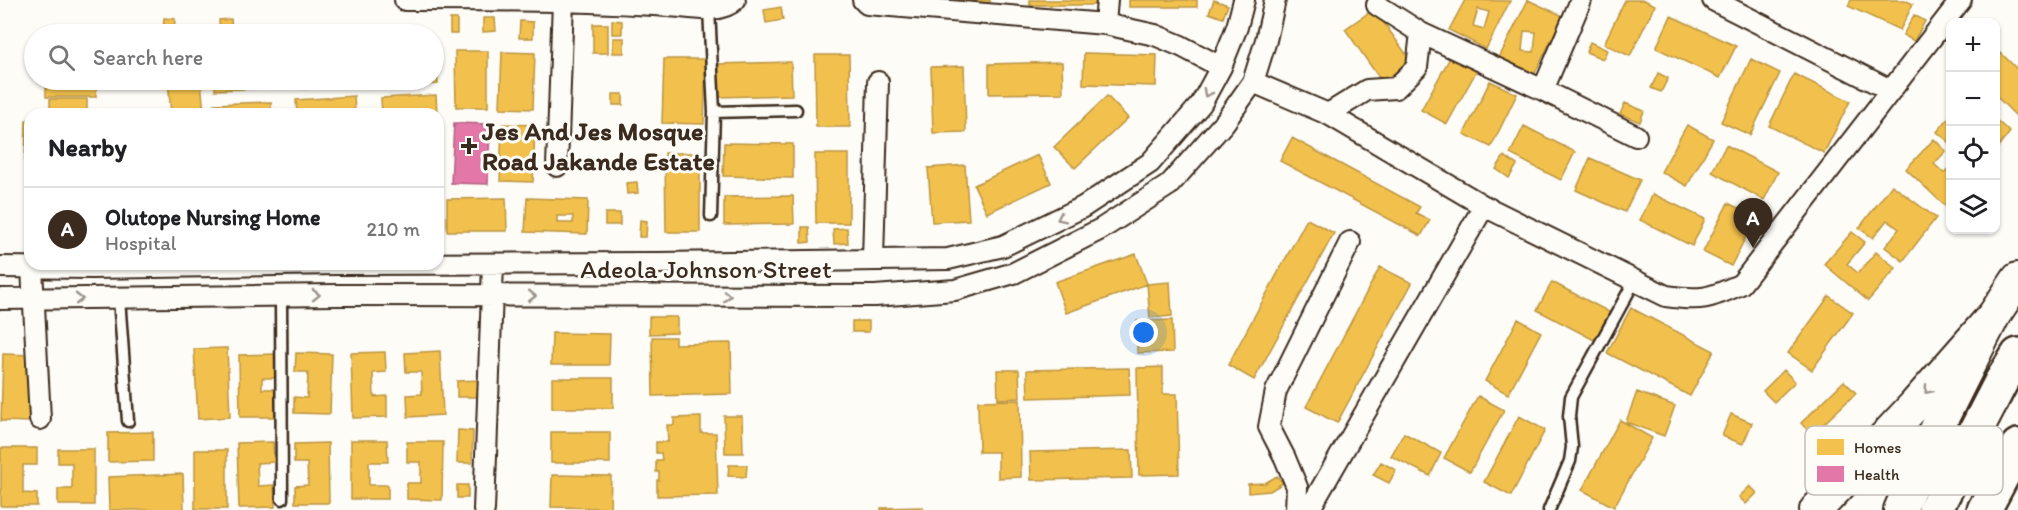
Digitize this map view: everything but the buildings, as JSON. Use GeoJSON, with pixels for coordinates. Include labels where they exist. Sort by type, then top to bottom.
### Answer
{"type":"FeatureCollection","features":[{"type":"Feature","properties":{"kind":"highway"},"geometry":{"type":"LineString","coordinates":[[1978,426],[2018,355]]}},
{"type":"Feature","properties":{"kind":"highway"},"geometry":{"type":"LineString","coordinates":[[2003,474],[2018,446]]}},
{"type":"Feature","properties":{"kind":"highway"},"geometry":{"type":"LineString","coordinates":[[1935,510],[1943,495]]}},
{"type":"Feature","properties":{"kind":"highway"},"geometry":{"type":"LineString","coordinates":[[1984,510],[1992,495]]}},
{"type":"Feature","properties":{"kind":"main road"},"geometry":{"type":"LineString","coordinates":[[1938,426],[1994,315],[2018,279]]}},
{"type":"Feature","properties":{"kind":"main road"},"geometry":{"type":"LineString","coordinates":[[1895,426],[1994,315]]}},
{"type":"Feature","properties":{"kind":"main road"},"geometry":{"type":"LineString","coordinates":[[1816,510],[1830,495]]}},
{"type":"Feature","properties":{"kind":"main road"},"geometry":{"type":"LineString","coordinates":[[1899,510],[1906,495]]}},
{"type":"Feature","properties":{"kind":"street"},"geometry":{"type":"LineString","coordinates":[[405,0],[618,1],[709,9],[730,5],[735,0]]}},
{"type":"Feature","properties":{"kind":"street"},"geometry":{"type":"LineString","coordinates":[[863,0],[867,4],[919,4],[1105,24],[1155,35],[1221,67]]}},
{"type":"Feature","properties":{"kind":"street"},"geometry":{"type":"LineString","coordinates":[[1105,24],[1107,0]]}},
{"type":"Feature","properties":{"kind":"street","name":"Adeola Johnson Street"},"geometry":{"type":"LineString","coordinates":[[444,264],[948,259],[1003,246],[1083,207],[1150,163],[1201,104],[1221,67],[1237,27],[1244,0]]}},
{"type":"Feature","properties":{"kind":"street","name":"Adeola Johnson Street"},"geometry":{"type":"LineString","coordinates":[[0,300],[493,295],[875,296],[955,290],[1014,273],[1101,229],[1169,184],[1224,123],[1253,82],[1275,0]]}},
{"type":"Feature","properties":{"kind":"street"},"geometry":{"type":"LineString","coordinates":[[1543,90],[1581,0]]}},
{"type":"Feature","properties":{"kind":"street"},"geometry":{"type":"LineString","coordinates":[[1253,82],[1328,114],[1484,206],[1666,296],[1694,300],[1717,296],[1741,284],[1961,0]]}},
{"type":"Feature","properties":{"kind":"street"},"geometry":{"type":"LineString","coordinates":[[557,166],[563,1]]}},
{"type":"Feature","properties":{"kind":"street"},"geometry":{"type":"LineString","coordinates":[[1717,1],[1890,90]]}},
{"type":"Feature","properties":{"kind":"street"},"geometry":{"type":"LineString","coordinates":[[1377,5],[1422,33],[1636,136]]}},
{"type":"Feature","properties":{"kind":"street"},"geometry":{"type":"LineString","coordinates":[[1328,114],[1367,90],[1396,88],[1417,67],[1422,33]]}},
{"type":"Feature","properties":{"kind":"street"},"geometry":{"type":"LineString","coordinates":[[873,259],[878,82]]}},
{"type":"Feature","properties":{"kind":"street"},"geometry":{"type":"LineString","coordinates":[[1309,510],[1484,206]]}},
{"type":"Feature","properties":{"kind":"street"},"geometry":{"type":"LineString","coordinates":[[1296,510],[1297,487],[1269,427],[1276,391],[1350,242]]}},
{"type":"Feature","properties":{"kind":"street"},"geometry":{"type":"LineString","coordinates":[[484,510],[493,264]]}},
{"type":"Feature","properties":{"kind":"street","name":"Adeola Johnson Street"},"geometry":{"type":"LineString","coordinates":[[0,267],[24,268]]}},
{"type":"Feature","properties":{"kind":"street"},"geometry":{"type":"LineString","coordinates":[[32,270],[40,419]]}},
{"type":"Feature","properties":{"kind":"lane"},"geometry":{"type":"LineString","coordinates":[[709,9],[714,112],[711,216]]}},
{"type":"Feature","properties":{"kind":"lane"},"geometry":{"type":"LineString","coordinates":[[714,112],[796,110]]}},
{"type":"Feature","properties":{"kind":"lane"},"geometry":{"type":"LineString","coordinates":[[1549,510],[1570,461],[1571,397],[1635,280]]}},
{"type":"Feature","properties":{"kind":"lane"},"geometry":{"type":"LineString","coordinates":[[281,296],[282,500]]}},
{"type":"Feature","properties":{"kind":"lane"},"geometry":{"type":"LineString","coordinates":[[119,298],[128,421]]}},
{"type":"Feature","properties":{"kind":"place","name":"Jes And Jes Mosque Road Jakande Estate"},"geometry":{"type":"Point","coordinates":[469,146]}},
{"type":"Feature","properties":{"kind":"place","name":"Olutope Nursing Home"},"geometry":{"type":"Point","coordinates":[1753,248]}}]}
